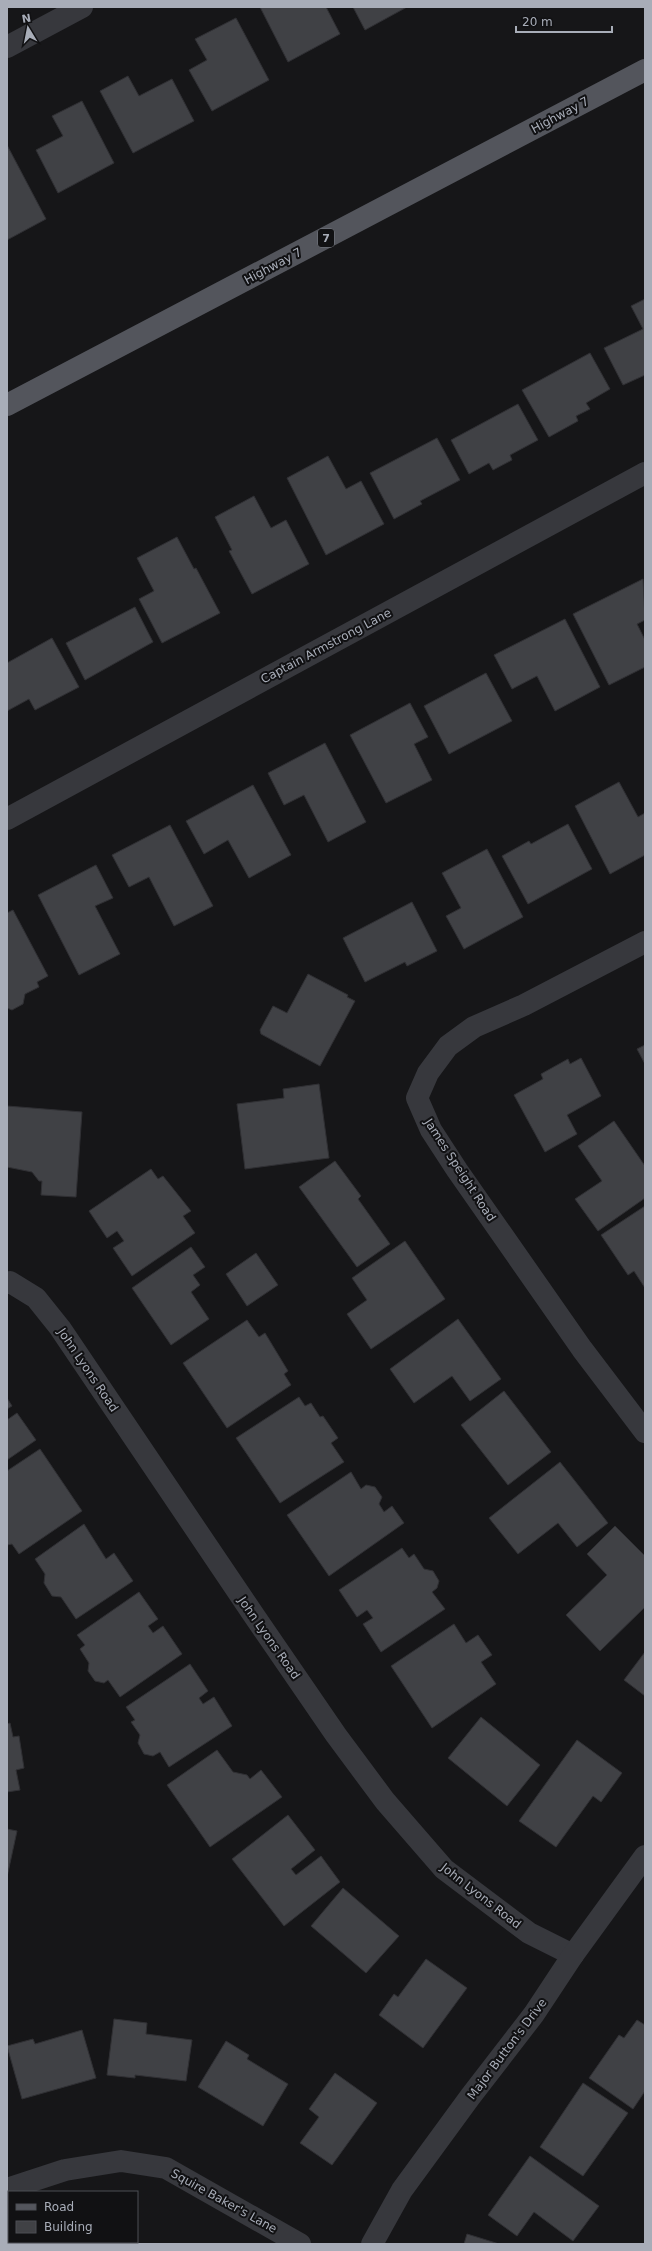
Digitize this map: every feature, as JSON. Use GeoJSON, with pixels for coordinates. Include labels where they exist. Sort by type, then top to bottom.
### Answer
{"type":"FeatureCollection","features":[{"type":"Feature","properties":{"kind":"main road","name":"Highway 7"},"geometry":{"type":"LineString","coordinates":[[7,405],[645,70]]}},
{"type":"Feature","properties":{"kind":"street"},"geometry":{"type":"LineString","coordinates":[[7,47],[82,7]]}},
{"type":"Feature","properties":{"kind":"street","name":"Captain Armstrong Lane"},"geometry":{"type":"LineString","coordinates":[[7,819],[645,473]]}},
{"type":"Feature","properties":{"kind":"street","name":"James Speight Road"},"geometry":{"type":"LineString","coordinates":[[645,942],[524,1005],[474,1027],[448,1046],[428,1073],[417,1098],[432,1130],[457,1170],[582,1349],[645,1432]]}},
{"type":"Feature","properties":{"kind":"street","name":"John Lyons Road"},"geometry":{"type":"LineString","coordinates":[[7,1283],[10,1282],[36,1298],[60,1328],[246,1605],[336,1735],[385,1801],[444,1869],[528,1933],[573,1955]]}},
{"type":"Feature","properties":{"kind":"street","name":"Major Button's Drive"},"geometry":{"type":"LineString","coordinates":[[372,2244],[402,2190],[470,2097],[534,2014],[573,1955],[645,1856]]}},
{"type":"Feature","properties":{"kind":"street","name":"Squire Baker's Lane"},"geometry":{"type":"LineString","coordinates":[[7,2189],[65,2170],[121,2161],[166,2168],[300,2244]]}},
{"type":"Feature","properties":{"kind":"building"},"geometry":{"type":"Polygon","coordinates":[[[260,7],[326,7],[340,34],[288,62],[260,7]]]}},
{"type":"Feature","properties":{"kind":"building"},"geometry":{"type":"Polygon","coordinates":[[[353,7],[407,7],[365,30],[353,7]]]}},
{"type":"Feature","properties":{"kind":"building"},"geometry":{"type":"Polygon","coordinates":[[[236,18],[269,80],[212,111],[189,70],[207,60],[195,39],[236,18]]]}},
{"type":"Feature","properties":{"kind":"building"},"geometry":{"type":"Polygon","coordinates":[[[128,76],[139,96],[172,79],[194,121],[133,153],[100,91],[128,76]]]}},
{"type":"Feature","properties":{"kind":"building"},"geometry":{"type":"Polygon","coordinates":[[[82,101],[114,163],[58,193],[36,150],[63,136],[52,116],[82,101]]]}},
{"type":"Feature","properties":{"kind":"building"},"geometry":{"type":"Polygon","coordinates":[[[7,145],[46,219],[7,240],[7,145]]]}},
{"type":"Feature","properties":{"kind":"building"},"geometry":{"type":"Polygon","coordinates":[[[645,299],[645,375],[623,385],[604,348],[643,329],[631,306],[645,299]]]}},
{"type":"Feature","properties":{"kind":"building"},"geometry":{"type":"Polygon","coordinates":[[[590,353],[610,389],[586,403],[590,409],[576,416],[578,421],[549,437],[522,390],[590,353]]]}},
{"type":"Feature","properties":{"kind":"building"},"geometry":{"type":"Polygon","coordinates":[[[518,404],[538,440],[510,455],[512,460],[493,470],[489,463],[469,474],[451,440],[518,404]]]}},
{"type":"Feature","properties":{"kind":"building"},"geometry":{"type":"Polygon","coordinates":[[[437,438],[460,480],[420,501],[422,504],[394,519],[370,473],[437,438]]]}},
{"type":"Feature","properties":{"kind":"building"},"geometry":{"type":"Polygon","coordinates":[[[328,456],[346,489],[361,481],[384,524],[326,555],[287,478],[328,456]]]}},
{"type":"Feature","properties":{"kind":"building"},"geometry":{"type":"Polygon","coordinates":[[[254,496],[271,528],[286,520],[309,564],[252,594],[229,551],[232,550],[215,517],[254,496]]]}},
{"type":"Feature","properties":{"kind":"building"},"geometry":{"type":"Polygon","coordinates":[[[177,537],[194,569],[196,568],[220,613],[162,643],[139,599],[154,591],[137,558],[177,537]]]}},
{"type":"Feature","properties":{"kind":"building"},"geometry":{"type":"Polygon","coordinates":[[[643,579],[645,620],[637,624],[645,640],[645,667],[609,685],[573,614],[643,579]]]}},
{"type":"Feature","properties":{"kind":"building"},"geometry":{"type":"Polygon","coordinates":[[[135,607],[153,642],[85,680],[66,643],[135,607]]]}},
{"type":"Feature","properties":{"kind":"building"},"geometry":{"type":"Polygon","coordinates":[[[565,619],[600,687],[555,711],[537,676],[512,689],[494,655],[565,619]]]}},
{"type":"Feature","properties":{"kind":"building"},"geometry":{"type":"Polygon","coordinates":[[[52,638],[79,687],[35,710],[29,699],[7,711],[7,663],[52,638]]]}},
{"type":"Feature","properties":{"kind":"building"},"geometry":{"type":"Polygon","coordinates":[[[486,673],[512,721],[449,754],[424,706],[486,673]]]}},
{"type":"Feature","properties":{"kind":"building"},"geometry":{"type":"Polygon","coordinates":[[[410,703],[428,737],[414,744],[432,780],[386,803],[350,735],[410,703]]]}},
{"type":"Feature","properties":{"kind":"building"},"geometry":{"type":"Polygon","coordinates":[[[325,743],[366,822],[328,842],[304,795],[284,805],[268,773],[325,743]]]}},
{"type":"Feature","properties":{"kind":"building"},"geometry":{"type":"Polygon","coordinates":[[[619,782],[638,817],[645,813],[645,855],[610,874],[575,806],[619,782]]]}},
{"type":"Feature","properties":{"kind":"building"},"geometry":{"type":"Polygon","coordinates":[[[253,785],[291,855],[249,878],[228,840],[204,854],[186,821],[253,785]]]}},
{"type":"Feature","properties":{"kind":"building"},"geometry":{"type":"Polygon","coordinates":[[[568,824],[592,869],[528,904],[502,856],[529,841],[531,844],[568,824]]]}},
{"type":"Feature","properties":{"kind":"building"},"geometry":{"type":"Polygon","coordinates":[[[170,825],[213,906],[174,926],[149,877],[129,887],[112,855],[170,825]]]}},
{"type":"Feature","properties":{"kind":"building"},"geometry":{"type":"Polygon","coordinates":[[[487,849],[523,917],[464,949],[446,916],[461,908],[442,873],[487,849]]]}},
{"type":"Feature","properties":{"kind":"building"},"geometry":{"type":"Polygon","coordinates":[[[96,865],[113,898],[95,906],[120,954],[79,975],[38,895],[96,865]]]}},
{"type":"Feature","properties":{"kind":"building"},"geometry":{"type":"Polygon","coordinates":[[[412,902],[437,951],[407,966],[405,962],[365,982],[343,938],[412,902]]]}},
{"type":"Feature","properties":{"kind":"building"},"geometry":{"type":"Polygon","coordinates":[[[13,910],[48,976],[37,982],[39,987],[25,994],[23,1004],[12,1010],[7,1008],[7,913],[13,910]]]}},
{"type":"Feature","properties":{"kind":"building"},"geometry":{"type":"Polygon","coordinates":[[[308,974],[348,995],[347,997],[355,1001],[320,1066],[261,1034],[260,1030],[273,1006],[287,1013],[308,974]]]}},
{"type":"Feature","properties":{"kind":"building"},"geometry":{"type":"Polygon","coordinates":[[[645,1045],[645,1064],[637,1049],[645,1045]]]}},
{"type":"Feature","properties":{"kind":"building"},"geometry":{"type":"Polygon","coordinates":[[[581,1058],[601,1096],[567,1115],[577,1134],[545,1152],[514,1095],[543,1079],[541,1074],[568,1059],[570,1064],[581,1058]]]}},
{"type":"Feature","properties":{"kind":"building"},"geometry":{"type":"Polygon","coordinates":[[[319,1084],[329,1158],[245,1169],[237,1104],[284,1098],[283,1089],[319,1084]]]}},
{"type":"Feature","properties":{"kind":"building"},"geometry":{"type":"Polygon","coordinates":[[[7,1106],[82,1112],[76,1197],[41,1195],[42,1181],[39,1181],[32,1172],[7,1167],[7,1106]]]}},
{"type":"Feature","properties":{"kind":"building"},"geometry":{"type":"Polygon","coordinates":[[[614,1121],[645,1166],[645,1198],[598,1231],[575,1199],[602,1181],[578,1146],[614,1121]]]}},
{"type":"Feature","properties":{"kind":"building"},"geometry":{"type":"Polygon","coordinates":[[[335,1161],[361,1196],[358,1199],[390,1244],[357,1267],[299,1187],[335,1161]]]}},
{"type":"Feature","properties":{"kind":"building"},"geometry":{"type":"Polygon","coordinates":[[[151,1169],[158,1179],[163,1176],[191,1211],[183,1216],[195,1233],[132,1276],[113,1248],[124,1241],[117,1231],[107,1238],[89,1211],[151,1169]]]}},
{"type":"Feature","properties":{"kind":"building"},"geometry":{"type":"Polygon","coordinates":[[[645,1206],[645,1288],[634,1271],[628,1275],[601,1235],[645,1206]]]}},
{"type":"Feature","properties":{"kind":"building"},"geometry":{"type":"Polygon","coordinates":[[[405,1241],[445,1299],[371,1349],[347,1314],[367,1300],[352,1278],[405,1241]]]}},
{"type":"Feature","properties":{"kind":"building"},"geometry":{"type":"Polygon","coordinates":[[[191,1247],[205,1267],[193,1275],[200,1285],[191,1292],[209,1319],[171,1345],[132,1288],[191,1247]]]}},
{"type":"Feature","properties":{"kind":"building"},"geometry":{"type":"Polygon","coordinates":[[[256,1253],[278,1285],[247,1306],[226,1274],[256,1253]]]}},
{"type":"Feature","properties":{"kind":"building"},"geometry":{"type":"Polygon","coordinates":[[[458,1319],[501,1379],[470,1401],[452,1376],[414,1403],[390,1369],[458,1319]]]}},
{"type":"Feature","properties":{"kind":"building"},"geometry":{"type":"Polygon","coordinates":[[[247,1320],[259,1337],[265,1333],[288,1371],[284,1374],[291,1385],[227,1428],[183,1363],[247,1320]]]}},
{"type":"Feature","properties":{"kind":"building"},"geometry":{"type":"Polygon","coordinates":[[[504,1391],[551,1452],[508,1485],[461,1425],[504,1391]]]}},
{"type":"Feature","properties":{"kind":"building"},"geometry":{"type":"Polygon","coordinates":[[[299,1397],[305,1406],[311,1403],[320,1417],[323,1416],[338,1438],[331,1443],[344,1462],[280,1503],[236,1438],[299,1397]]]}},
{"type":"Feature","properties":{"kind":"building"},"geometry":{"type":"Polygon","coordinates":[[[7,1398],[12,1406],[7,1409],[7,1398]]]}},
{"type":"Feature","properties":{"kind":"building"},"geometry":{"type":"Polygon","coordinates":[[[17,1413],[36,1440],[7,1460],[7,1420],[17,1413]]]}},
{"type":"Feature","properties":{"kind":"building"},"geometry":{"type":"Polygon","coordinates":[[[40,1449],[82,1511],[19,1554],[12,1544],[7,1545],[7,1471],[40,1449]]]}},
{"type":"Feature","properties":{"kind":"building"},"geometry":{"type":"Polygon","coordinates":[[[560,1462],[608,1523],[577,1547],[558,1523],[518,1554],[489,1518],[560,1462]]]}},
{"type":"Feature","properties":{"kind":"building"},"geometry":{"type":"Polygon","coordinates":[[[351,1472],[361,1489],[366,1485],[375,1487],[382,1497],[379,1504],[384,1512],[392,1506],[404,1523],[329,1576],[287,1515],[351,1472]]]}},
{"type":"Feature","properties":{"kind":"building"},"geometry":{"type":"Polygon","coordinates":[[[84,1524],[106,1559],[114,1553],[133,1581],[76,1619],[61,1597],[52,1596],[44,1583],[45,1574],[35,1559],[84,1524]]]}},
{"type":"Feature","properties":{"kind":"building"},"geometry":{"type":"Polygon","coordinates":[[[615,1526],[645,1556],[645,1607],[600,1651],[566,1615],[607,1575],[587,1554],[615,1526]]]}},
{"type":"Feature","properties":{"kind":"building"},"geometry":{"type":"Polygon","coordinates":[[[402,1548],[409,1558],[414,1554],[424,1569],[433,1571],[439,1581],[437,1588],[432,1592],[445,1609],[381,1652],[363,1624],[373,1618],[367,1610],[357,1617],[339,1590],[402,1548]]]}},
{"type":"Feature","properties":{"kind":"building"},"geometry":{"type":"Polygon","coordinates":[[[139,1592],[158,1619],[148,1626],[153,1633],[163,1626],[182,1654],[120,1697],[108,1680],[104,1683],[95,1681],[88,1671],[89,1663],[80,1649],[85,1645],[77,1635],[139,1592]]]}},
{"type":"Feature","properties":{"kind":"building"},"geometry":{"type":"Polygon","coordinates":[[[454,1624],[466,1643],[478,1635],[492,1655],[481,1662],[496,1684],[432,1728],[391,1666],[454,1624]]]}},
{"type":"Feature","properties":{"kind":"building"},"geometry":{"type":"Polygon","coordinates":[[[645,1652],[645,1696],[624,1680],[645,1652]]]}},
{"type":"Feature","properties":{"kind":"building"},"geometry":{"type":"Polygon","coordinates":[[[190,1664],[208,1691],[199,1698],[203,1704],[214,1697],[232,1726],[169,1767],[160,1752],[153,1756],[144,1754],[138,1743],[140,1735],[131,1722],[135,1720],[126,1707],[190,1664]]]}},
{"type":"Feature","properties":{"kind":"building"},"geometry":{"type":"Polygon","coordinates":[[[481,1717],[540,1765],[507,1806],[448,1758],[481,1717]]]}},
{"type":"Feature","properties":{"kind":"building"},"geometry":{"type":"Polygon","coordinates":[[[10,1723],[13,1737],[19,1736],[24,1768],[16,1770],[20,1790],[7,1792],[7,1724],[10,1723]]]}},
{"type":"Feature","properties":{"kind":"building"},"geometry":{"type":"Polygon","coordinates":[[[577,1740],[622,1773],[601,1802],[593,1796],[556,1847],[519,1821],[577,1740]]]}},
{"type":"Feature","properties":{"kind":"building"},"geometry":{"type":"Polygon","coordinates":[[[217,1750],[233,1772],[247,1775],[250,1779],[261,1770],[282,1797],[210,1847],[167,1785],[217,1750]]]}},
{"type":"Feature","properties":{"kind":"building"},"geometry":{"type":"Polygon","coordinates":[[[288,1815],[315,1850],[291,1869],[296,1875],[321,1856],[340,1882],[284,1926],[232,1859],[288,1815]]]}},
{"type":"Feature","properties":{"kind":"building"},"geometry":{"type":"Polygon","coordinates":[[[7,1829],[17,1831],[7,1877],[7,1829]]]}},
{"type":"Feature","properties":{"kind":"building"},"geometry":{"type":"Polygon","coordinates":[[[343,1888],[399,1936],[366,1973],[311,1926],[343,1888]]]}},
{"type":"Feature","properties":{"kind":"building"},"geometry":{"type":"Polygon","coordinates":[[[426,1959],[467,1988],[423,2048],[379,2015],[394,1994],[398,1997],[426,1959]]]}},
{"type":"Feature","properties":{"kind":"building"},"geometry":{"type":"Polygon","coordinates":[[[114,2019],[147,2023],[146,2034],[192,2040],[186,2081],[135,2075],[135,2078],[107,2075],[114,2019]]]}},
{"type":"Feature","properties":{"kind":"building"},"geometry":{"type":"Polygon","coordinates":[[[637,2020],[645,2025],[645,2091],[633,2109],[589,2078],[619,2035],[624,2038],[637,2020]]]}},
{"type":"Feature","properties":{"kind":"building"},"geometry":{"type":"Polygon","coordinates":[[[82,2030],[96,2078],[22,2099],[7,2046],[33,2039],[35,2044],[82,2030]]]}},
{"type":"Feature","properties":{"kind":"building"},"geometry":{"type":"Polygon","coordinates":[[[226,2041],[249,2055],[247,2059],[288,2084],[263,2126],[198,2087],[226,2041]]]}},
{"type":"Feature","properties":{"kind":"building"},"geometry":{"type":"Polygon","coordinates":[[[335,2073],[377,2103],[332,2165],[300,2143],[319,2117],[309,2109],[335,2073]]]}},
{"type":"Feature","properties":{"kind":"building"},"geometry":{"type":"Polygon","coordinates":[[[583,2083],[628,2113],[583,2176],[540,2147],[583,2083]]]}},
{"type":"Feature","properties":{"kind":"building"},"geometry":{"type":"Polygon","coordinates":[[[530,2156],[599,2206],[573,2241],[534,2212],[517,2236],[488,2215],[530,2156]]]}},
{"type":"Feature","properties":{"kind":"building"},"geometry":{"type":"Polygon","coordinates":[[[467,2234],[480,2238],[499,2244],[464,2244],[467,2234]]]}}]}
